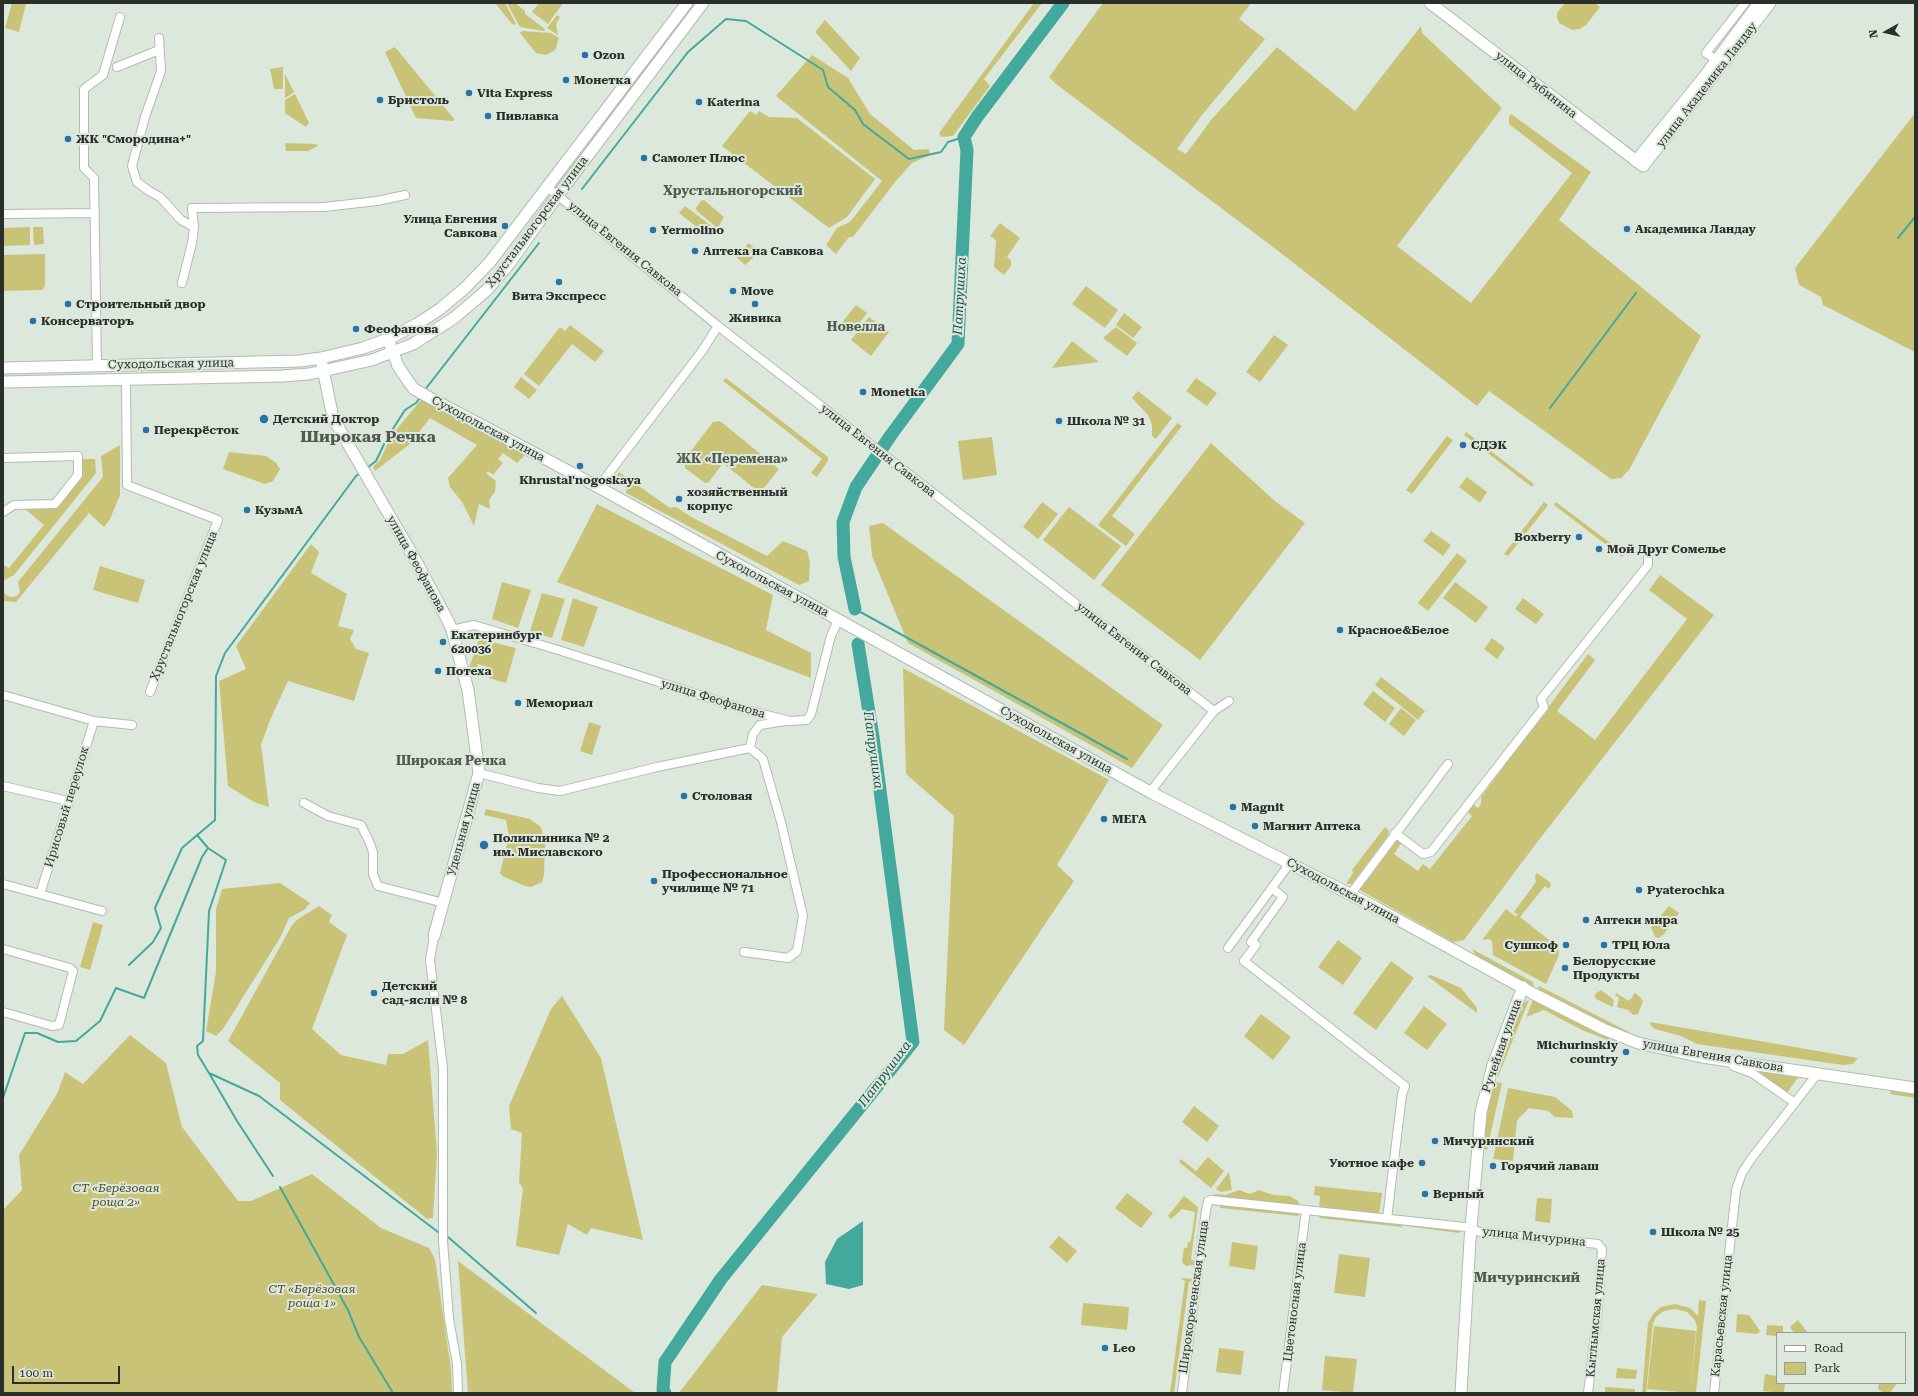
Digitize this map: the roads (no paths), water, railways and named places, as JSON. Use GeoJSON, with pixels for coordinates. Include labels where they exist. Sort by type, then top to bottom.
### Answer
{"type":"FeatureCollection","features":[{"type":"Feature","properties":{"kind":"street","name":"Хрустальногорская улица"},"geometry":{"type":"LineString","coordinates":[[388,339],[430,316],[465,288],[490,262],[546,186],[687,3]]}},
{"type":"Feature","properties":{"kind":"street","name":"Хрустальногорская улица"},"geometry":{"type":"LineString","coordinates":[[199,378],[282,376],[323,371],[372,360],[413,344],[435,332],[472,304],[488,289],[703,3]]}},
{"type":"Feature","properties":{"kind":"street","name":"улица Рябинина"},"geometry":{"type":"LineString","coordinates":[[1430,3],[1639,164]]}},
{"type":"Feature","properties":{"kind":"street"},"geometry":{"type":"LineString","coordinates":[[1716,60],[1706,53],[1745,3]]}},
{"type":"Feature","properties":{"kind":"street","name":"улица Академика Ландау"},"geometry":{"type":"LineString","coordinates":[[1639,164],[1759,3]]}},
{"type":"Feature","properties":{"kind":"street","name":"улица Академика Ландау"},"geometry":{"type":"LineString","coordinates":[[1639,164],[1770,3]]}},
{"type":"Feature","properties":{"kind":"street"},"geometry":{"type":"LineString","coordinates":[[97,366],[94,178],[84,168],[84,89],[103,75],[120,17]]}},
{"type":"Feature","properties":{"kind":"street"},"geometry":{"type":"LineString","coordinates":[[674,19],[684,20],[685,26]]}},
{"type":"Feature","properties":{"kind":"street"},"geometry":{"type":"LineString","coordinates":[[159,38],[161,71],[145,117],[132,166],[137,182],[149,192],[160,197],[180,220],[194,227]]}},
{"type":"Feature","properties":{"kind":"street"},"geometry":{"type":"LineString","coordinates":[[117,67],[159,50]]}},
{"type":"Feature","properties":{"kind":"street","name":"улица Евгения Савкова"},"geometry":{"type":"LineString","coordinates":[[546,186],[718,326],[1214,711]]}},
{"type":"Feature","properties":{"kind":"street"},"geometry":{"type":"LineString","coordinates":[[182,283],[192,243],[194,227],[192,208],[324,208],[377,201],[405,195]]}},
{"type":"Feature","properties":{"kind":"street"},"geometry":{"type":"LineString","coordinates":[[3,214],[95,213]]}},
{"type":"Feature","properties":{"kind":"street"},"geometry":{"type":"LineString","coordinates":[[599,488],[702,351],[718,326]]}},
{"type":"Feature","properties":{"kind":"street","name":"Суходольская улица"},"geometry":{"type":"LineString","coordinates":[[3,368],[272,362],[321,358],[363,348],[388,339],[399,369],[414,389],[835,617],[1150,792],[1290,863],[1523,987]]}},
{"type":"Feature","properties":{"kind":"street","name":"улица Феофанова"},"geometry":{"type":"LineString","coordinates":[[321,358],[333,418],[416,561],[452,630],[474,625],[556,649],[747,710],[790,721],[807,720],[811,714],[831,636],[836,625],[835,617]]}},
{"type":"Feature","properties":{"kind":"street","name":"Суходольская улица"},"geometry":{"type":"LineString","coordinates":[[3,382],[199,378]]}},
{"type":"Feature","properties":{"kind":"street","name":"Хрустальногорская улица"},"geometry":{"type":"LineString","coordinates":[[126,379],[127,485],[218,520],[150,692]]}},
{"type":"Feature","properties":{"kind":"street"},"geometry":{"type":"LineString","coordinates":[[3,458],[78,456],[78,475],[55,504],[14,505],[3,512]]}},
{"type":"Feature","properties":{"kind":"street"},"geometry":{"type":"LineString","coordinates":[[1396,833],[1423,854],[1431,852],[1544,707],[1541,699],[1648,565],[1648,558]]}},
{"type":"Feature","properties":{"kind":"street","name":"Удельная улица"},"geometry":{"type":"LineString","coordinates":[[452,630],[468,690],[479,773],[434,936],[430,960],[443,1068],[443,1241],[449,1319],[457,1364],[458,1393]]}},
{"type":"Feature","properties":{"kind":"street"},"geometry":{"type":"LineString","coordinates":[[3,695],[94,720],[132,725]]}},
{"type":"Feature","properties":{"kind":"street"},"geometry":{"type":"LineString","coordinates":[[1150,792],[1214,711],[1229,701]]}},
{"type":"Feature","properties":{"kind":"street","name":"Ирисовый переулок"},"geometry":{"type":"LineString","coordinates":[[40,894],[94,720]]}},
{"type":"Feature","properties":{"kind":"street"},"geometry":{"type":"LineString","coordinates":[[750,748],[753,734],[760,725],[790,721]]}},
{"type":"Feature","properties":{"kind":"street"},"geometry":{"type":"LineString","coordinates":[[479,773],[538,788],[560,791],[657,767],[750,748]]}},
{"type":"Feature","properties":{"kind":"street"},"geometry":{"type":"LineString","coordinates":[[744,952],[788,958],[797,951],[803,916],[781,822],[763,759],[750,748]]}},
{"type":"Feature","properties":{"kind":"street"},"geometry":{"type":"LineString","coordinates":[[1350,895],[1448,764]]}},
{"type":"Feature","properties":{"kind":"street"},"geometry":{"type":"LineString","coordinates":[[3,786],[68,801]]}},
{"type":"Feature","properties":{"kind":"street"},"geometry":{"type":"LineString","coordinates":[[304,803],[328,816],[361,825],[369,841],[372,852],[373,874],[378,886],[444,903]]}},
{"type":"Feature","properties":{"kind":"street"},"geometry":{"type":"LineString","coordinates":[[1228,948],[1290,863]]}},
{"type":"Feature","properties":{"kind":"street"},"geometry":{"type":"LineString","coordinates":[[3,884],[102,911]]}},
{"type":"Feature","properties":{"kind":"street"},"geometry":{"type":"LineString","coordinates":[[1272,888],[1283,897],[1251,942],[1256,945],[1244,961],[1405,1086],[1402,1094],[1387,1219]]}},
{"type":"Feature","properties":{"kind":"street"},"geometry":{"type":"LineString","coordinates":[[3,949],[70,968],[73,971],[59,1024],[52,1026],[3,1012]]}},
{"type":"Feature","properties":{"kind":"street","name":"улица Евгения Савкова"},"geometry":{"type":"LineString","coordinates":[[1523,987],[1603,1029],[1647,1046],[1702,1057],[1915,1088]]}},
{"type":"Feature","properties":{"kind":"street","name":"Ручейная улица"},"geometry":{"type":"LineString","coordinates":[[1461,1393],[1471,1228],[1484,1096],[1493,1065],[1523,987]]}},
{"type":"Feature","properties":{"kind":"street"},"geometry":{"type":"LineString","coordinates":[[1702,1057],[1708,1061],[1739,1067],[1752,1073],[1795,1103]]}},
{"type":"Feature","properties":{"kind":"street","name":"Карасьевская улица"},"geometry":{"type":"LineString","coordinates":[[1714,1393],[1736,1190],[1742,1173],[1751,1159],[1818,1073]]}},
{"type":"Feature","properties":{"kind":"street","name":"Широкореченская улица"},"geometry":{"type":"LineString","coordinates":[[1182,1393],[1208,1201],[1212,1200],[1306,1210]]}},
{"type":"Feature","properties":{"kind":"street"},"geometry":{"type":"LineString","coordinates":[[1306,1210],[1471,1228]]}},
{"type":"Feature","properties":{"kind":"street","name":"Цветоносная улица"},"geometry":{"type":"LineString","coordinates":[[1284,1393],[1306,1210]]}},
{"type":"Feature","properties":{"kind":"street","name":"улица Мичурина"},"geometry":{"type":"LineString","coordinates":[[1471,1228],[1480,1232],[1598,1244]]}},
{"type":"Feature","properties":{"kind":"street","name":"Кытлымская улица"},"geometry":{"type":"LineString","coordinates":[[1588,1393],[1598,1308],[1602,1249],[1598,1244]]}},
{"type":"Feature","properties":{"kind":"water"},"geometry":{"type":"Polygon","coordinates":[[[863,1221],[863,1285],[849,1289],[826,1284],[825,1262],[837,1239],[863,1221]]]}},
{"type":"Feature","properties":{"kind":"waterway","name":"Патрушиха"},"geometry":{"type":"LineString","coordinates":[[855,609],[844,557],[843,522],[856,487],[891,435],[958,344],[967,150],[964,137],[977,117],[1063,3]]}},
{"type":"Feature","properties":{"kind":"waterway"},"geometry":{"type":"LineString","coordinates":[[582,189],[688,52],[726,19],[746,21],[823,70],[828,87],[855,110],[863,124],[909,159],[941,152],[948,142],[964,137]]}},
{"type":"Feature","properties":{"kind":"waterway"},"geometry":{"type":"LineString","coordinates":[[1898,238],[1915,217]]}},
{"type":"Feature","properties":{"kind":"waterway"},"geometry":{"type":"LineString","coordinates":[[424,391],[539,243]]}},
{"type":"Feature","properties":{"kind":"waterway"},"geometry":{"type":"LineString","coordinates":[[1550,408],[1636,293]]}},
{"type":"Feature","properties":{"kind":"waterway"},"geometry":{"type":"LineString","coordinates":[[367,468],[376,461],[387,438],[405,410],[416,403],[421,396]]}},
{"type":"Feature","properties":{"kind":"waterway"},"geometry":{"type":"LineString","coordinates":[[129,965],[153,942],[161,928],[155,908],[182,848],[215,820],[216,676],[225,653],[356,476],[360,473]]}},
{"type":"Feature","properties":{"kind":"waterway"},"geometry":{"type":"LineString","coordinates":[[855,609],[1127,759]]}},
{"type":"Feature","properties":{"kind":"waterway","name":"Патрушиха"},"geometry":{"type":"LineString","coordinates":[[665,1393],[663,1390],[665,1362],[721,1279],[913,1042],[873,737],[858,644]]}},
{"type":"Feature","properties":{"kind":"waterway"},"geometry":{"type":"LineString","coordinates":[[197,835],[208,848],[226,860],[209,911],[203,1041],[197,1046],[198,1055],[209,1073],[259,1096],[438,1232]]}},
{"type":"Feature","properties":{"kind":"waterway"},"geometry":{"type":"LineString","coordinates":[[3,1098],[25,1033],[37,1033],[58,1042],[76,1041],[100,1021],[116,988],[144,998],[202,857],[208,848]]}},
{"type":"Feature","properties":{"kind":"waterway"},"geometry":{"type":"LineString","coordinates":[[209,1073],[237,1121],[273,1176]]}},
{"type":"Feature","properties":{"kind":"waterway"},"geometry":{"type":"LineString","coordinates":[[280,1187],[348,1310],[359,1337],[393,1393]]}},
{"type":"Feature","properties":{"kind":"waterway"},"geometry":{"type":"LineString","coordinates":[[448,1237],[536,1313]]}},
{"type":"Feature","properties":{"kind":"place","name":"Ozon"},"geometry":{"type":"Point","coordinates":[585,55]}},
{"type":"Feature","properties":{"kind":"place","name":"Монетка"},"geometry":{"type":"Point","coordinates":[566,80]}},
{"type":"Feature","properties":{"kind":"place","name":"Vita Express"},"geometry":{"type":"Point","coordinates":[469,93]}},
{"type":"Feature","properties":{"kind":"place","name":"Бристоль"},"geometry":{"type":"Point","coordinates":[380,100]}},
{"type":"Feature","properties":{"kind":"place","name":"Katerina"},"geometry":{"type":"Point","coordinates":[699,102]}},
{"type":"Feature","properties":{"kind":"place","name":"Пивлавка"},"geometry":{"type":"Point","coordinates":[488,116]}},
{"type":"Feature","properties":{"kind":"place","name":"ЖК \"Смородина+\""},"geometry":{"type":"Point","coordinates":[68,139]}},
{"type":"Feature","properties":{"kind":"place","name":"Самолет Плюс"},"geometry":{"type":"Point","coordinates":[644,158]}},
{"type":"Feature","properties":{"kind":"place","name":"Улица Евгения Савкова"},"geometry":{"type":"Point","coordinates":[505,226]}},
{"type":"Feature","properties":{"kind":"place","name":"Академика Ландау"},"geometry":{"type":"Point","coordinates":[1627,229]}},
{"type":"Feature","properties":{"kind":"place","name":"Yermolino"},"geometry":{"type":"Point","coordinates":[653,230]}},
{"type":"Feature","properties":{"kind":"place","name":"Аптека на Савкова"},"geometry":{"type":"Point","coordinates":[695,251]}},
{"type":"Feature","properties":{"kind":"place","name":"Вита Экспресс"},"geometry":{"type":"Point","coordinates":[559,282]}},
{"type":"Feature","properties":{"kind":"place","name":"Move"},"geometry":{"type":"Point","coordinates":[733,291]}},
{"type":"Feature","properties":{"kind":"place","name":"Строительный двор"},"geometry":{"type":"Point","coordinates":[68,304]}},
{"type":"Feature","properties":{"kind":"place","name":"Живика"},"geometry":{"type":"Point","coordinates":[755,304]}},
{"type":"Feature","properties":{"kind":"place","name":"Консерваторъ"},"geometry":{"type":"Point","coordinates":[33,321]}},
{"type":"Feature","properties":{"kind":"place","name":"Феофанова"},"geometry":{"type":"Point","coordinates":[356,329]}},
{"type":"Feature","properties":{"kind":"place","name":"Monetka"},"geometry":{"type":"Point","coordinates":[863,392]}},
{"type":"Feature","properties":{"kind":"place","name":"Детский Доктор"},"geometry":{"type":"Point","coordinates":[264,419]}},
{"type":"Feature","properties":{"kind":"place","name":"Школа № 31"},"geometry":{"type":"Point","coordinates":[1059,421]}},
{"type":"Feature","properties":{"kind":"place","name":"Перекрёсток"},"geometry":{"type":"Point","coordinates":[146,430]}},
{"type":"Feature","properties":{"kind":"place","name":"СДЭК"},"geometry":{"type":"Point","coordinates":[1463,445]}},
{"type":"Feature","properties":{"kind":"place","name":"Khrustal'nogoskaya"},"geometry":{"type":"Point","coordinates":[580,466]}},
{"type":"Feature","properties":{"kind":"place","name":"хозяйственный корпус"},"geometry":{"type":"Point","coordinates":[679,499]}},
{"type":"Feature","properties":{"kind":"place","name":"КузьмА"},"geometry":{"type":"Point","coordinates":[247,510]}},
{"type":"Feature","properties":{"kind":"place","name":"Boxberry"},"geometry":{"type":"Point","coordinates":[1579,537]}},
{"type":"Feature","properties":{"kind":"place","name":"Мой Друг Сомелье"},"geometry":{"type":"Point","coordinates":[1599,549]}},
{"type":"Feature","properties":{"kind":"place","name":"Красное&Белое"},"geometry":{"type":"Point","coordinates":[1340,630]}},
{"type":"Feature","properties":{"kind":"place","name":"Екатеринбург 620036"},"geometry":{"type":"Point","coordinates":[443,642]}},
{"type":"Feature","properties":{"kind":"place","name":"Потеха"},"geometry":{"type":"Point","coordinates":[438,671]}},
{"type":"Feature","properties":{"kind":"place","name":"Мемориал"},"geometry":{"type":"Point","coordinates":[518,703]}},
{"type":"Feature","properties":{"kind":"place","name":"Столовая"},"geometry":{"type":"Point","coordinates":[684,796]}},
{"type":"Feature","properties":{"kind":"place","name":"Magnit"},"geometry":{"type":"Point","coordinates":[1233,807]}},
{"type":"Feature","properties":{"kind":"place","name":"МЕГА"},"geometry":{"type":"Point","coordinates":[1104,819]}},
{"type":"Feature","properties":{"kind":"place","name":"Магнит Аптека"},"geometry":{"type":"Point","coordinates":[1255,826]}},
{"type":"Feature","properties":{"kind":"place","name":"Поликлиника № 2 им. Миславского"},"geometry":{"type":"Point","coordinates":[484,845]}},
{"type":"Feature","properties":{"kind":"place","name":"Профессиональное училище № 71"},"geometry":{"type":"Point","coordinates":[654,881]}},
{"type":"Feature","properties":{"kind":"place","name":"Pyaterochka"},"geometry":{"type":"Point","coordinates":[1639,890]}},
{"type":"Feature","properties":{"kind":"place","name":"Аптеки мира"},"geometry":{"type":"Point","coordinates":[1586,920]}},
{"type":"Feature","properties":{"kind":"place","name":"Сушкоф"},"geometry":{"type":"Point","coordinates":[1566,945]}},
{"type":"Feature","properties":{"kind":"place","name":"ТРЦ Юла"},"geometry":{"type":"Point","coordinates":[1604,945]}},
{"type":"Feature","properties":{"kind":"place","name":"Белорусские Продукты"},"geometry":{"type":"Point","coordinates":[1565,968]}},
{"type":"Feature","properties":{"kind":"place","name":"Детский сад-ясли № 8"},"geometry":{"type":"Point","coordinates":[374,993]}},
{"type":"Feature","properties":{"kind":"place","name":"Michurinskiy country"},"geometry":{"type":"Point","coordinates":[1626,1052]}},
{"type":"Feature","properties":{"kind":"place","name":"Мичуринский"},"geometry":{"type":"Point","coordinates":[1435,1141]}},
{"type":"Feature","properties":{"kind":"place","name":"Уютное кафе"},"geometry":{"type":"Point","coordinates":[1422,1163]}},
{"type":"Feature","properties":{"kind":"place","name":"Горячий лаваш"},"geometry":{"type":"Point","coordinates":[1493,1166]}},
{"type":"Feature","properties":{"kind":"place","name":"Верный"},"geometry":{"type":"Point","coordinates":[1425,1194]}},
{"type":"Feature","properties":{"kind":"place","name":"Школа № 25"},"geometry":{"type":"Point","coordinates":[1653,1232]}},
{"type":"Feature","properties":{"kind":"place","name":"Leo"},"geometry":{"type":"Point","coordinates":[1105,1348]}},
{"type":"Feature","properties":{"kind":"district","name":"Хрустальногорский"},"geometry":{"type":"Point","coordinates":[733,191]}},
{"type":"Feature","properties":{"kind":"district","name":"Новелла"},"geometry":{"type":"Point","coordinates":[856,327]}},
{"type":"Feature","properties":{"kind":"district","name":"Широкая Речка"},"geometry":{"type":"Point","coordinates":[368,437]}},
{"type":"Feature","properties":{"kind":"district","name":"ЖК «Перемена»"},"geometry":{"type":"Point","coordinates":[732,459]}},
{"type":"Feature","properties":{"kind":"district","name":"Широкая Речка"},"geometry":{"type":"Point","coordinates":[451,761]}},
{"type":"Feature","properties":{"kind":"district","name":"Мичуринский"},"geometry":{"type":"Point","coordinates":[1527,1278]}},
{"type":"Feature","properties":{"kind":"park label","name":"СТ «Берёзовая роща 2»"},"geometry":{"type":"Point","coordinates":[116,1195]}},
{"type":"Feature","properties":{"kind":"park label","name":"СТ «Берёзовая роща 1»"},"geometry":{"type":"Point","coordinates":[312,1296]}}]}
